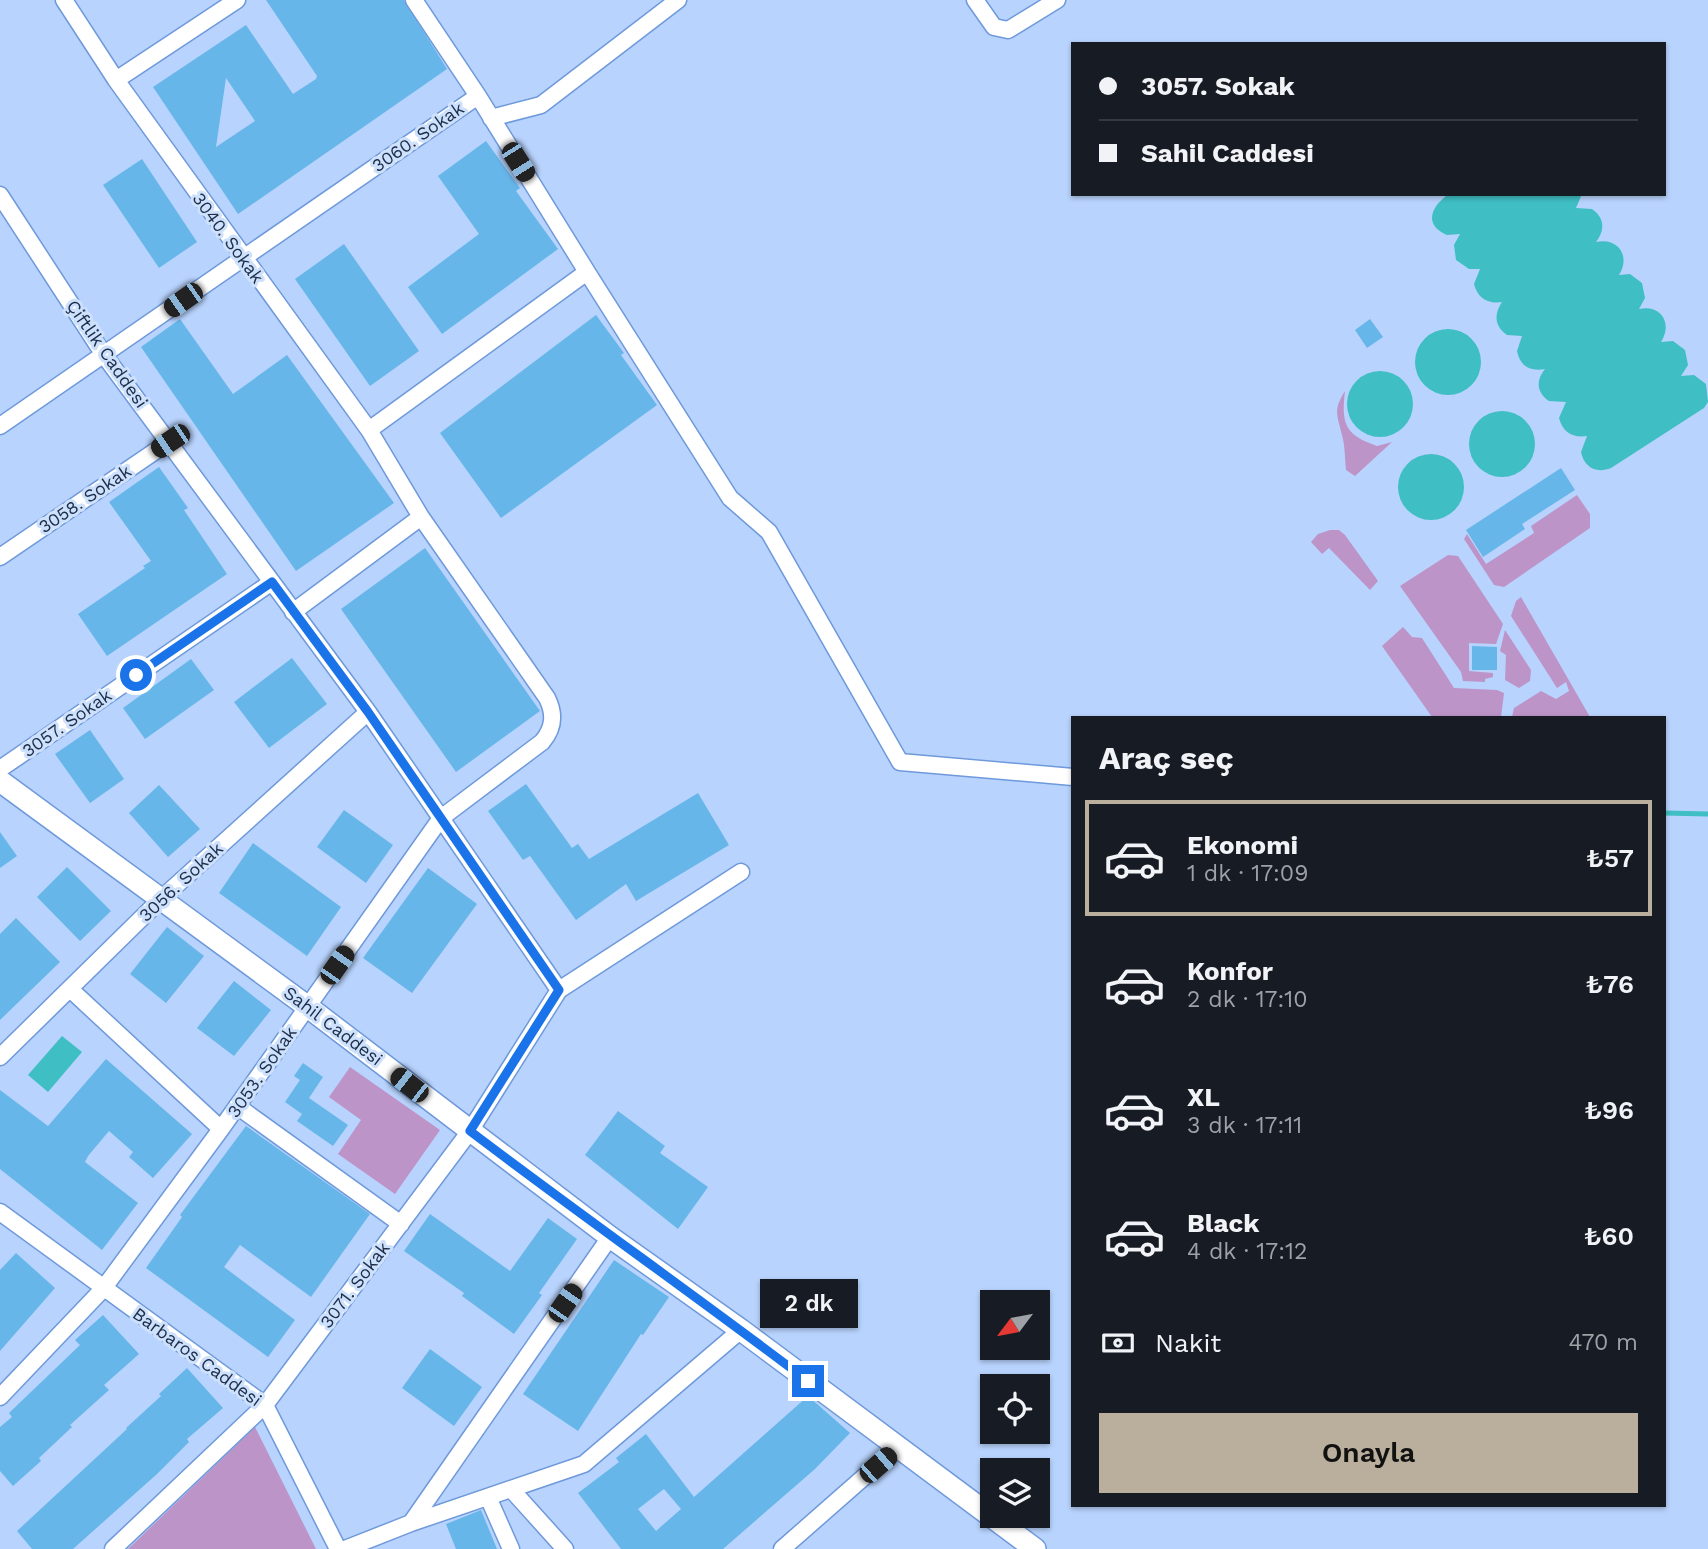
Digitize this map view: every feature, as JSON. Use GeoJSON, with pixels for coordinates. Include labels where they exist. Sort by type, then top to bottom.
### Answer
{"type":"FeatureCollection","features":[{"type":"Feature","properties":{"kind":"street","name":"3040. Sokak"},"geometry":{"type":"LineString","coordinates":[[64,0],[116,80],[242,258],[369,430],[421,517],[547,698],[553,719],[542,742],[440,818]]}},
{"type":"Feature","properties":{"kind":"street"},"geometry":{"type":"LineString","coordinates":[[116,80],[237,0]]}},
{"type":"Feature","properties":{"kind":"street"},"geometry":{"type":"LineString","coordinates":[[414,0],[478,96]]}},
{"type":"Feature","properties":{"kind":"street"},"geometry":{"type":"LineString","coordinates":[[491,118],[541,105],[678,0]]}},
{"type":"Feature","properties":{"kind":"street"},"geometry":{"type":"LineString","coordinates":[[975,0],[994,27],[1007,30],[1057,0]]}},
{"type":"Feature","properties":{"kind":"street","name":"3060. Sokak"},"geometry":{"type":"LineString","coordinates":[[0,426],[478,96],[730,498],[769,532],[900,762],[1071,777]]}},
{"type":"Feature","properties":{"kind":"street","name":"Çiftlik Caddesi"},"geometry":{"type":"LineString","coordinates":[[0,195],[104,355],[368,712],[559,990]]}},
{"type":"Feature","properties":{"kind":"street"},"geometry":{"type":"LineString","coordinates":[[369,430],[587,272]]}},
{"type":"Feature","properties":{"kind":"street","name":"3058. Sokak"},"geometry":{"type":"LineString","coordinates":[[0,557],[170,441]]}},
{"type":"Feature","properties":{"kind":"street"},"geometry":{"type":"LineString","coordinates":[[293,612],[421,517]]}},
{"type":"Feature","properties":{"kind":"street","name":"3057. Sokak"},"geometry":{"type":"LineString","coordinates":[[0,769],[272,582]]}},
{"type":"Feature","properties":{"kind":"street","name":"3056. Sokak"},"geometry":{"type":"LineString","coordinates":[[0,1057],[160,899],[368,712]]}},
{"type":"Feature","properties":{"kind":"street","name":"Sahil Caddesi"},"geometry":{"type":"LineString","coordinates":[[0,781],[308,1007],[610,1237],[741,1330],[1035,1549]]}},
{"type":"Feature","properties":{"kind":"street","name":"3053. Sokak"},"geometry":{"type":"LineString","coordinates":[[0,1397],[103,1289],[237,1107],[440,818]]}},
{"type":"Feature","properties":{"kind":"street"},"geometry":{"type":"LineString","coordinates":[[559,990],[741,872]]}},
{"type":"Feature","properties":{"kind":"street"},"geometry":{"type":"LineString","coordinates":[[70,989],[221,1129]]}},
{"type":"Feature","properties":{"kind":"street","name":"3071. Sokak"},"geometry":{"type":"LineString","coordinates":[[113,1549],[265,1405],[470,1131],[559,990]]}},
{"type":"Feature","properties":{"kind":"street"},"geometry":{"type":"LineString","coordinates":[[237,1107],[401,1224]]}},
{"type":"Feature","properties":{"kind":"street","name":"Barbaros Caddesi"},"geometry":{"type":"LineString","coordinates":[[0,1212],[265,1405],[338,1549]]}},
{"type":"Feature","properties":{"kind":"street"},"geometry":{"type":"LineString","coordinates":[[411,1523],[610,1237]]}},
{"type":"Feature","properties":{"kind":"street"},"geometry":{"type":"LineString","coordinates":[[345,1549],[411,1523],[584,1464],[741,1330]]}},
{"type":"Feature","properties":{"kind":"street"},"geometry":{"type":"LineString","coordinates":[[782,1549],[897,1448]]}},
{"type":"Feature","properties":{"kind":"street"},"geometry":{"type":"LineString","coordinates":[[511,1489],[565,1549]]}},
{"type":"Feature","properties":{"kind":"street"},"geometry":{"type":"LineString","coordinates":[[488,1497],[512,1549]]}},
{"type":"Feature","properties":{"kind":"shaded area"},"geometry":{"type":"Polygon","coordinates":[[[1447,196],[1581,196],[1576,208],[1592,209],[1601,220],[1602,229],[1596,242],[1611,242],[1623,255],[1624,261],[1619,275],[1630,274],[1642,283],[1645,298],[1639,309],[1653,309],[1663,316],[1666,328],[1661,342],[1673,341],[1685,350],[1688,365],[1681,376],[1694,375],[1706,384],[1708,402],[1704,408],[1611,468],[1596,470],[1588,465],[1581,452],[1587,436],[1569,433],[1559,418],[1566,402],[1549,401],[1540,390],[1540,377],[1545,369],[1530,369],[1523,364],[1517,351],[1522,336],[1507,335],[1500,328],[1497,315],[1502,302],[1492,302],[1481,297],[1474,284],[1480,269],[1469,269],[1456,260],[1454,245],[1460,234],[1447,235],[1439,231],[1432,221],[1434,210],[1447,196]]]}},
{"type":"Feature","properties":{"kind":"shaded area"},"geometry":{"type":"Polygon","coordinates":[[[1448,329],[1471,339],[1481,362],[1471,385],[1448,395],[1425,385],[1415,362],[1425,339],[1448,329]]]}},
{"type":"Feature","properties":{"kind":"shaded area"},"geometry":{"type":"Polygon","coordinates":[[[1380,371],[1393,374],[1403,381],[1410,391],[1413,404],[1410,417],[1403,427],[1393,434],[1380,437],[1367,434],[1357,427],[1350,417],[1347,404],[1350,391],[1357,381],[1367,374],[1380,371]]]}},
{"type":"Feature","properties":{"kind":"shaded area"},"geometry":{"type":"Polygon","coordinates":[[[1345,391],[1345,420],[1352,432],[1377,446],[1392,442],[1355,476],[1346,470],[1338,417],[1337,408],[1345,391]]]}},
{"type":"Feature","properties":{"kind":"shaded area"},"geometry":{"type":"Polygon","coordinates":[[[1502,411],[1515,414],[1525,421],[1532,431],[1535,444],[1532,457],[1525,467],[1515,474],[1502,477],[1489,474],[1479,467],[1472,457],[1469,444],[1472,431],[1479,421],[1489,414],[1502,411]]]}},
{"type":"Feature","properties":{"kind":"shaded area"},"geometry":{"type":"Polygon","coordinates":[[[1431,454],[1444,457],[1454,464],[1461,474],[1464,487],[1461,500],[1454,510],[1444,517],[1431,520],[1418,517],[1408,510],[1401,500],[1398,487],[1401,474],[1408,464],[1418,457],[1431,454]]]}},
{"type":"Feature","properties":{"kind":"shaded area"},"geometry":{"type":"Polygon","coordinates":[[[1577,495],[1590,514],[1590,528],[1504,587],[1494,585],[1464,539],[1467,534],[1486,564],[1534,533],[1531,526],[1577,495]]]}},
{"type":"Feature","properties":{"kind":"shaded area"},"geometry":{"type":"Polygon","coordinates":[[[1339,530],[1345,535],[1378,581],[1370,590],[1329,548],[1322,554],[1311,542],[1318,534],[1339,530]]]}},
{"type":"Feature","properties":{"kind":"shaded area"},"geometry":{"type":"Polygon","coordinates":[[[1448,555],[1458,556],[1503,624],[1496,644],[1469,643],[1469,671],[1493,673],[1493,677],[1485,679],[1485,682],[1463,681],[1461,672],[1400,586],[1448,555]]]}},
{"type":"Feature","properties":{"kind":"shaded area"},"geometry":{"type":"Polygon","coordinates":[[[1521,597],[1589,716],[1512,716],[1514,708],[1541,691],[1556,699],[1569,691],[1566,682],[1557,688],[1511,616],[1516,601],[1521,597]]]}},
{"type":"Feature","properties":{"kind":"shaded area"},"geometry":{"type":"Polygon","coordinates":[[[1403,627],[1412,637],[1422,638],[1454,688],[1497,690],[1504,693],[1501,716],[1431,716],[1382,646],[1403,627]]]}},
{"type":"Feature","properties":{"kind":"shaded area"},"geometry":{"type":"Polygon","coordinates":[[[1505,630],[1531,670],[1530,681],[1519,688],[1505,680],[1506,655],[1500,651],[1505,630]]]}},
{"type":"Feature","properties":{"kind":"shaded area"},"geometry":{"type":"Polygon","coordinates":[[[62,1036],[82,1052],[48,1092],[28,1075],[62,1036]]]}},
{"type":"Feature","properties":{"kind":"shaded area"},"geometry":{"type":"Polygon","coordinates":[[[350,1067],[440,1130],[395,1194],[338,1154],[361,1120],[329,1097],[350,1067]]]}},
{"type":"Feature","properties":{"kind":"shaded area"},"geometry":{"type":"Polygon","coordinates":[[[255,1427],[316,1549],[128,1549],[255,1427]]]}},
{"type":"Feature","properties":{"kind":"building"},"geometry":{"type":"Polygon","coordinates":[[[266,0],[404,0],[447,69],[238,214],[153,87],[246,25],[293,94],[317,76],[266,0]],[[226,78],[216,147],[255,121],[226,78]]]}},
{"type":"Feature","properties":{"kind":"building"},"geometry":{"type":"Polygon","coordinates":[[[486,141],[520,188],[516,191],[558,249],[442,334],[408,287],[479,234],[438,176],[486,141]]]}},
{"type":"Feature","properties":{"kind":"building"},"geometry":{"type":"Polygon","coordinates":[[[142,159],[197,242],[159,268],[103,185],[142,159]]]}},
{"type":"Feature","properties":{"kind":"building"},"geometry":{"type":"Polygon","coordinates":[[[344,244],[419,351],[370,386],[295,279],[344,244]]]}},
{"type":"Feature","properties":{"kind":"building"},"geometry":{"type":"Polygon","coordinates":[[[596,315],[657,405],[501,518],[440,433],[596,315]]]}},
{"type":"Feature","properties":{"kind":"building"},"geometry":{"type":"Polygon","coordinates":[[[180,319],[233,394],[287,355],[394,503],[296,571],[141,347],[180,319]]]}},
{"type":"Feature","properties":{"kind":"building"},"geometry":{"type":"Polygon","coordinates":[[[1370,319],[1383,337],[1367,348],[1355,330],[1370,319]]]}},
{"type":"Feature","properties":{"kind":"building"},"geometry":{"type":"Polygon","coordinates":[[[159,467],[188,508],[184,510],[227,574],[107,656],[78,614],[145,568],[143,566],[151,561],[109,502],[159,467]]]}},
{"type":"Feature","properties":{"kind":"building"},"geometry":{"type":"Polygon","coordinates":[[[1561,468],[1575,490],[1522,524],[1525,529],[1483,557],[1466,530],[1561,468]]]}},
{"type":"Feature","properties":{"kind":"building"},"geometry":{"type":"Polygon","coordinates":[[[425,548],[540,711],[456,772],[341,609],[425,548]]]}},
{"type":"Feature","properties":{"kind":"building"},"geometry":{"type":"Polygon","coordinates":[[[1472,646],[1497,647],[1497,670],[1472,670],[1472,646]]]}},
{"type":"Feature","properties":{"kind":"building"},"geometry":{"type":"Polygon","coordinates":[[[292,658],[327,704],[269,748],[234,702],[292,658]]]}},
{"type":"Feature","properties":{"kind":"building"},"geometry":{"type":"Polygon","coordinates":[[[191,659],[214,690],[145,739],[123,708],[191,659]]]}},
{"type":"Feature","properties":{"kind":"building"},"geometry":{"type":"Polygon","coordinates":[[[90,730],[124,779],[90,803],[55,754],[90,730]]]}},
{"type":"Feature","properties":{"kind":"building"},"geometry":{"type":"Polygon","coordinates":[[[526,784],[572,848],[578,844],[589,859],[698,793],[729,845],[636,901],[626,884],[576,920],[530,856],[523,860],[488,811],[526,784]]]}},
{"type":"Feature","properties":{"kind":"building"},"geometry":{"type":"Polygon","coordinates":[[[159,785],[200,829],[168,857],[129,813],[159,785]]]}},
{"type":"Feature","properties":{"kind":"building"},"geometry":{"type":"Polygon","coordinates":[[[344,810],[393,845],[366,883],[317,847],[344,810]]]}},
{"type":"Feature","properties":{"kind":"building"},"geometry":{"type":"Polygon","coordinates":[[[0,832],[17,856],[0,868],[0,832]]]}},
{"type":"Feature","properties":{"kind":"building"},"geometry":{"type":"Polygon","coordinates":[[[253,843],[341,907],[307,956],[219,893],[253,843]]]}},
{"type":"Feature","properties":{"kind":"building"},"geometry":{"type":"Polygon","coordinates":[[[67,867],[111,911],[80,941],[37,897],[67,867]]]}},
{"type":"Feature","properties":{"kind":"building"},"geometry":{"type":"Polygon","coordinates":[[[428,868],[477,904],[412,993],[363,958],[428,868]]]}},
{"type":"Feature","properties":{"kind":"building"},"geometry":{"type":"Polygon","coordinates":[[[16,918],[60,962],[0,1020],[0,934],[16,918]]]}},
{"type":"Feature","properties":{"kind":"building"},"geometry":{"type":"Polygon","coordinates":[[[167,927],[204,956],[166,1003],[130,974],[167,927]]]}},
{"type":"Feature","properties":{"kind":"building"},"geometry":{"type":"Polygon","coordinates":[[[234,981],[271,1010],[234,1056],[197,1028],[234,981]]]}},
{"type":"Feature","properties":{"kind":"building"},"geometry":{"type":"Polygon","coordinates":[[[106,1059],[192,1134],[153,1178],[129,1157],[133,1152],[109,1131],[88,1156],[85,1162],[138,1203],[102,1250],[0,1169],[0,1090],[48,1126],[106,1059]]]}},
{"type":"Feature","properties":{"kind":"building"},"geometry":{"type":"Polygon","coordinates":[[[303,1063],[323,1077],[309,1098],[348,1125],[333,1146],[297,1121],[302,1114],[285,1102],[300,1080],[294,1076],[303,1063]]]}},
{"type":"Feature","properties":{"kind":"building"},"geometry":{"type":"Polygon","coordinates":[[[618,1111],[665,1146],[660,1153],[708,1187],[678,1229],[585,1155],[618,1111]]]}},
{"type":"Feature","properties":{"kind":"building"},"geometry":{"type":"Polygon","coordinates":[[[246,1126],[370,1214],[311,1297],[240,1245],[224,1267],[295,1320],[268,1357],[146,1268],[182,1217],[180,1215],[246,1126]]]}},
{"type":"Feature","properties":{"kind":"building"},"geometry":{"type":"Polygon","coordinates":[[[430,1214],[510,1271],[548,1218],[577,1239],[514,1334],[462,1296],[464,1293],[404,1251],[430,1214]]]}},
{"type":"Feature","properties":{"kind":"building"},"geometry":{"type":"Polygon","coordinates":[[[16,1253],[55,1288],[0,1351],[0,1270],[16,1253]]]}},
{"type":"Feature","properties":{"kind":"building"},"geometry":{"type":"Polygon","coordinates":[[[614,1260],[669,1297],[643,1335],[641,1334],[578,1431],[523,1394],[614,1260]]]}},
{"type":"Feature","properties":{"kind":"building"},"geometry":{"type":"Polygon","coordinates":[[[103,1315],[139,1354],[104,1385],[109,1390],[70,1425],[72,1427],[39,1458],[41,1461],[13,1486],[0,1471],[0,1427],[12,1417],[9,1413],[80,1345],[75,1340],[103,1315]]]}},
{"type":"Feature","properties":{"kind":"building"},"geometry":{"type":"Polygon","coordinates":[[[430,1349],[482,1387],[454,1426],[402,1388],[430,1349]]]}},
{"type":"Feature","properties":{"kind":"building"},"geometry":{"type":"Polygon","coordinates":[[[187,1368],[223,1408],[187,1439],[189,1442],[157,1474],[73,1549],[32,1549],[17,1531],[127,1429],[187,1368]]]}},
{"type":"Feature","properties":{"kind":"building"},"geometry":{"type":"Polygon","coordinates":[[[808,1396],[850,1433],[815,1469],[723,1549],[621,1549],[578,1493],[619,1462],[616,1458],[646,1434],[694,1497],[808,1396]],[[664,1489],[638,1509],[656,1531],[681,1509],[664,1489]]]}},
{"type":"Feature","properties":{"kind":"building"},"geometry":{"type":"Polygon","coordinates":[[[481,1510],[497,1549],[456,1549],[446,1524],[481,1510]]]}},
{"type":"Feature","properties":{"kind":"waterway"},"geometry":{"type":"LineString","coordinates":[[1666,813],[1708,814]]}},
{"type":"Feature","properties":{"kind":"route"},"geometry":{"type":"LineString","coordinates":[[136,675],[272,582],[368,712],[559,990],[470,1131],[808,1381]]}}]}
